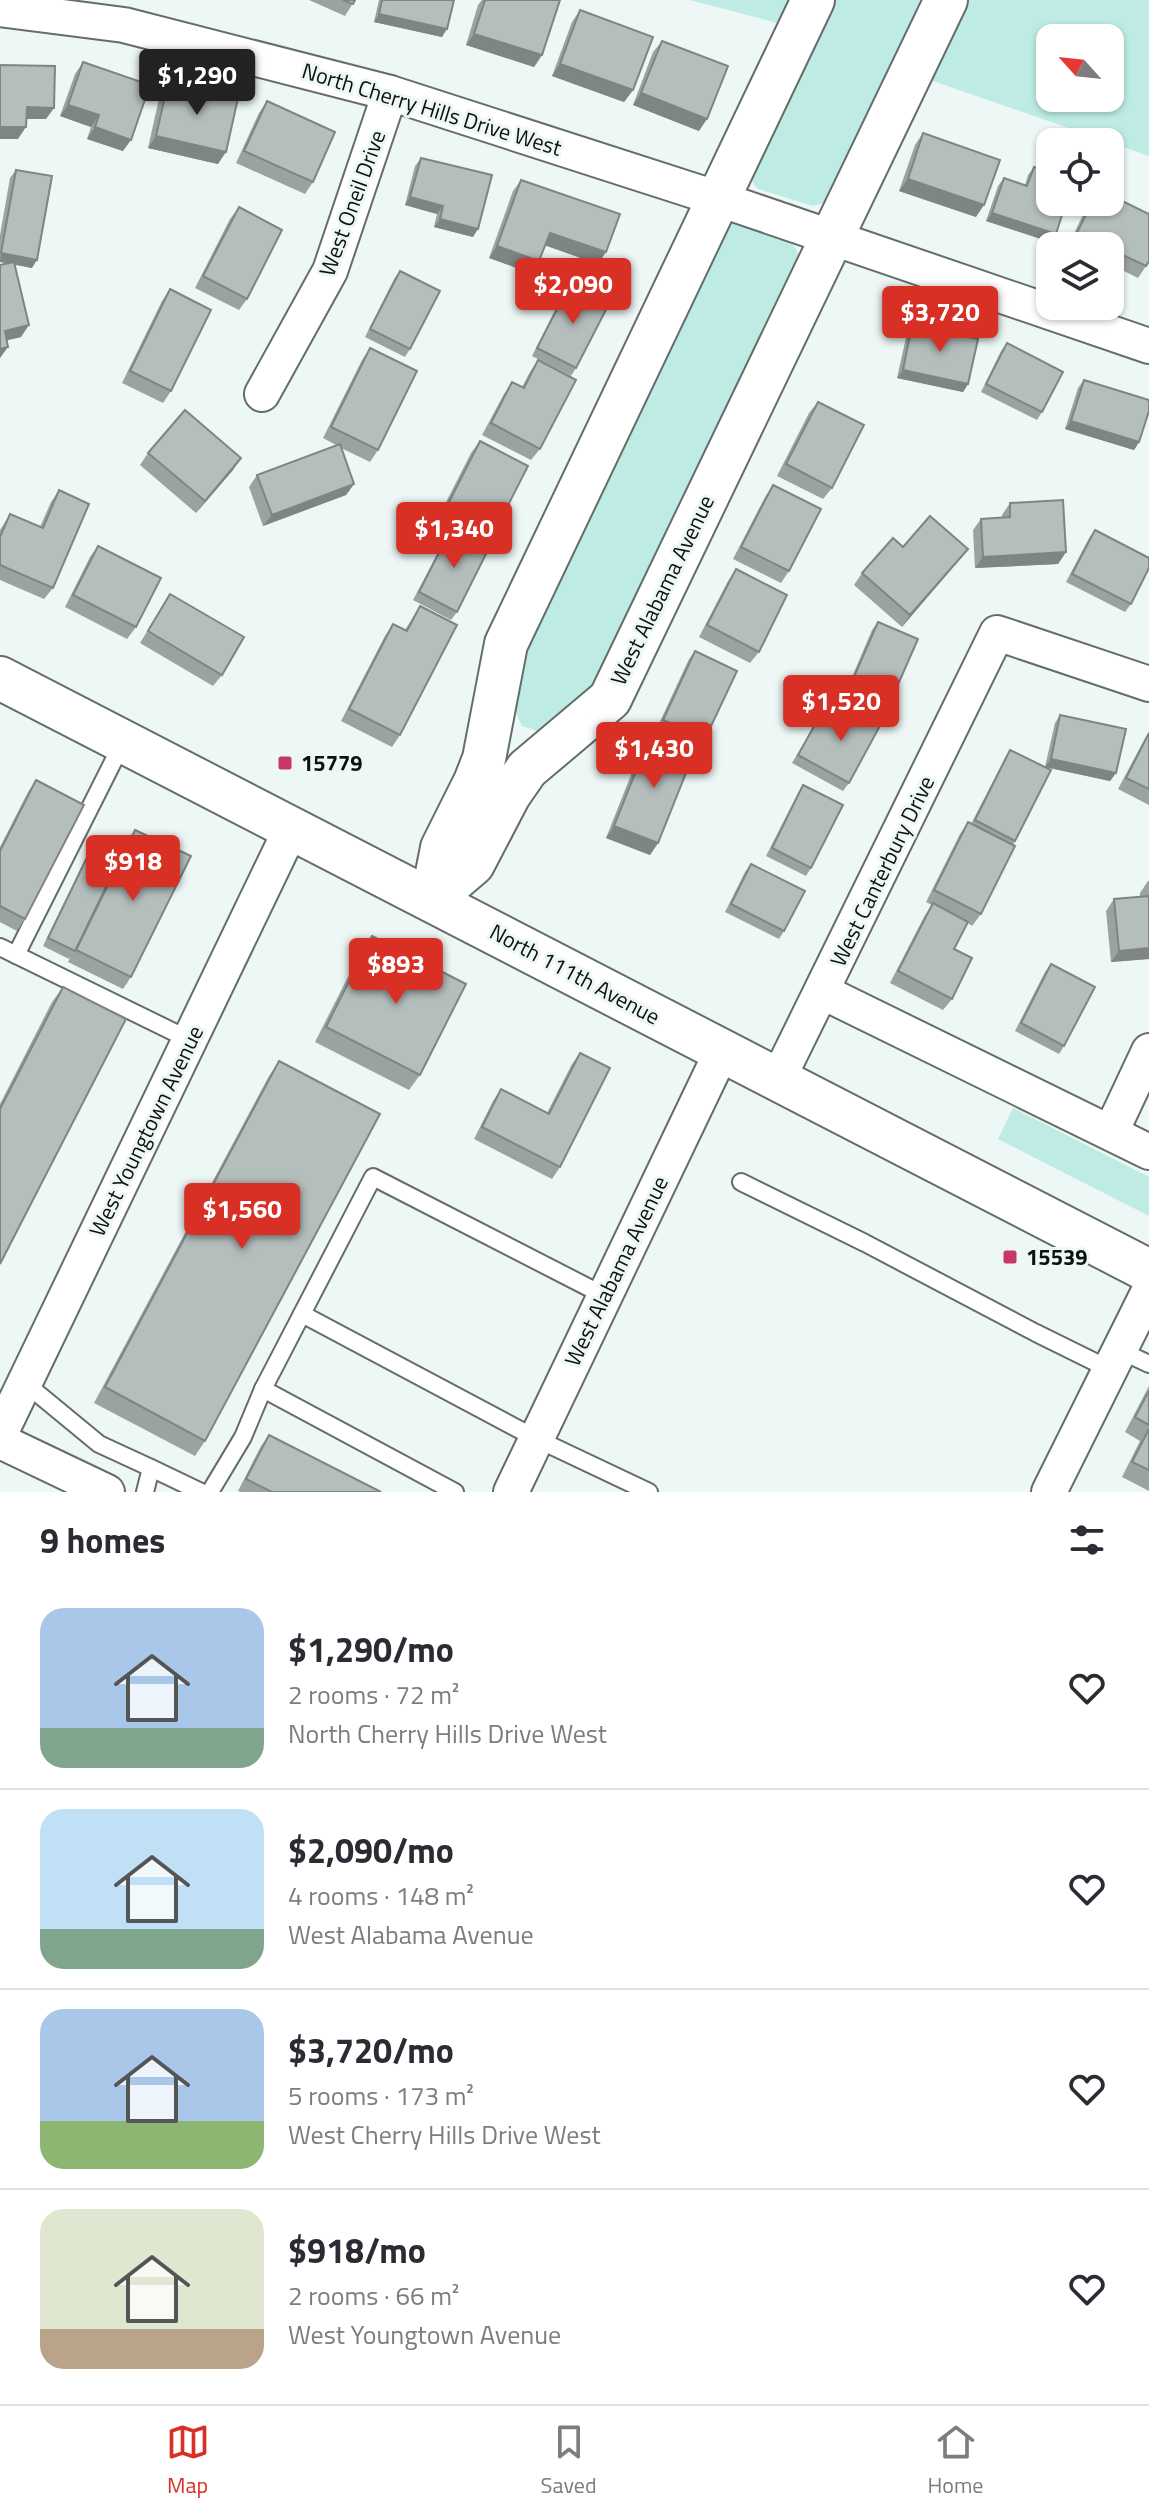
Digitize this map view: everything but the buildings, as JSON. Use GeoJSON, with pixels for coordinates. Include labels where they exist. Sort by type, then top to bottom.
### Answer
{"type":"FeatureCollection","features":[{"type":"Feature","properties":{"kind":"street"},"geometry":{"type":"LineString","coordinates":[[432,899],[442,848],[484,759],[506,644],[813,0]]}},
{"type":"Feature","properties":{"kind":"street","name":"West Alabama Avenue"},"geometry":{"type":"LineString","coordinates":[[432,899],[473,864],[509,795],[527,769],[610,699],[946,0]]}},
{"type":"Feature","properties":{"kind":"street","name":"North Cherry Hills Drive West"},"geometry":{"type":"LineString","coordinates":[[0,9],[124,25],[390,93],[719,199],[1149,346]]}},
{"type":"Feature","properties":{"kind":"street","name":"West Oneil Drive"},"geometry":{"type":"LineString","coordinates":[[262,394],[330,271],[390,93]]}},
{"type":"Feature","properties":{"kind":"street","name":"West Canterbury Drive"},"geometry":{"type":"LineString","coordinates":[[778,1079],[997,633],[1149,684]]}},
{"type":"Feature","properties":{"kind":"street","name":"North 111th Avenue"},"geometry":{"type":"LineString","coordinates":[[0,678],[1149,1271]]}},
{"type":"Feature","properties":{"kind":"street","name":"West Youngtown Avenue"},"geometry":{"type":"LineString","coordinates":[[1,1430],[292,827]]}},
{"type":"Feature","properties":{"kind":"street"},"geometry":{"type":"LineString","coordinates":[[823,992],[1149,1152]]}},
{"type":"Feature","properties":{"kind":"street","name":"West Alabama Avenue"},"geometry":{"type":"LineString","coordinates":[[511,1492],[722,1051]]}},
{"type":"Feature","properties":{"kind":"street"},"geometry":{"type":"LineString","coordinates":[[1111,1132],[1149,1051]]}},
{"type":"Feature","properties":{"kind":"street"},"geometry":{"type":"LineString","coordinates":[[1049,1492],[1126,1361],[1149,1291]]}},
{"type":"Feature","properties":{"kind":"street"},"geometry":{"type":"LineString","coordinates":[[1,1430],[107,1492]]}},
{"type":"Feature","properties":{"kind":"lane"},"geometry":{"type":"LineString","coordinates":[[16,955],[124,741]]}},
{"type":"Feature","properties":{"kind":"lane"},"geometry":{"type":"LineString","coordinates":[[0,947],[190,1040]]}},
{"type":"Feature","properties":{"kind":"lane"},"geometry":{"type":"LineString","coordinates":[[210,1492],[243,1437],[263,1389],[373,1177],[605,1296]]}},
{"type":"Feature","properties":{"kind":"lane"},"geometry":{"type":"LineString","coordinates":[[741,1182],[1036,1333],[1126,1361]]}},
{"type":"Feature","properties":{"kind":"lane"},"geometry":{"type":"LineString","coordinates":[[302,1314],[537,1439],[649,1492]]}},
{"type":"Feature","properties":{"kind":"lane"},"geometry":{"type":"LineString","coordinates":[[25,1383],[99,1444],[201,1492]]}},
{"type":"Feature","properties":{"kind":"lane"},"geometry":{"type":"LineString","coordinates":[[263,1389],[455,1492]]}},
{"type":"Feature","properties":{"kind":"lane"},"geometry":{"type":"LineString","coordinates":[[145,1492],[151,1468]]}},
{"type":"Feature","properties":{"kind":"green space"},"geometry":{"type":"Polygon","coordinates":[[[690,0],[813,0],[800,29],[690,0]]]}},
{"type":"Feature","properties":{"kind":"green space"},"geometry":{"type":"Polygon","coordinates":[[[826,0],[925,0],[826,202],[813,206],[758,189],[749,167],[826,0]]]}},
{"type":"Feature","properties":{"kind":"green space"},"geometry":{"type":"Polygon","coordinates":[[[946,0],[1149,0],[1149,156],[1124,147],[1124,128],[1068,128],[910,73],[946,0]]]}},
{"type":"Feature","properties":{"kind":"green space"},"geometry":{"type":"Polygon","coordinates":[[[737,222],[783,237],[791,242],[800,259],[602,680],[541,732],[522,726],[514,701],[513,673],[730,223],[737,222]]]}},
{"type":"Feature","properties":{"kind":"green space"},"geometry":{"type":"Polygon","coordinates":[[[1013,1108],[1149,1177],[1149,1216],[998,1139],[1013,1108]]]}},
{"type":"Feature","properties":{"kind":"place","name":"15779"},"geometry":{"type":"Point","coordinates":[285,763]}},
{"type":"Feature","properties":{"kind":"place","name":"15539"},"geometry":{"type":"Point","coordinates":[1010,1257]}}]}
